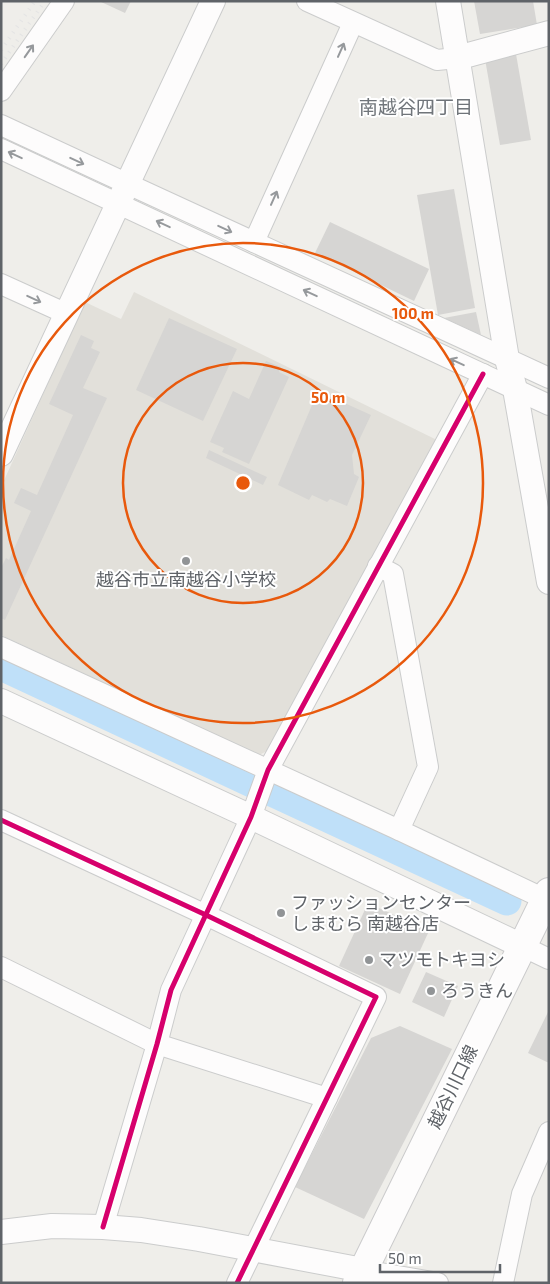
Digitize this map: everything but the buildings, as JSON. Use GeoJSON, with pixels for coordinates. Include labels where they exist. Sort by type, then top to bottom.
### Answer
{"type":"FeatureCollection","features":[{"type":"Feature","properties":{"kind":"main road","name":"越谷川口線"},"geometry":{"type":"LineString","coordinates":[[360,1276],[522,946],[548,898]]}},
{"type":"Feature","properties":{"kind":"street"},"geometry":{"type":"LineString","coordinates":[[1,91],[64,1]]}},
{"type":"Feature","properties":{"kind":"street"},"geometry":{"type":"LineString","coordinates":[[1,454],[8,422],[67,314],[213,1]]}},
{"type":"Feature","properties":{"kind":"street"},"geometry":{"type":"LineString","coordinates":[[307,1],[437,60],[457,58],[549,33]]}},
{"type":"Feature","properties":{"kind":"street"},"geometry":{"type":"LineString","coordinates":[[448,1],[507,359],[515,389],[549,582]]}},
{"type":"Feature","properties":{"kind":"street"},"geometry":{"type":"LineString","coordinates":[[254,242],[353,23]]}},
{"type":"Feature","properties":{"kind":"street"},"geometry":{"type":"LineString","coordinates":[[1,125],[123,194],[483,374],[549,405]]}},
{"type":"Feature","properties":{"kind":"street"},"geometry":{"type":"LineString","coordinates":[[1,149],[254,242],[549,378]]}},
{"type":"Feature","properties":{"kind":"street"},"geometry":{"type":"LineString","coordinates":[[1,284],[67,314]]}},
{"type":"Feature","properties":{"kind":"street"},"geometry":{"type":"LineString","coordinates":[[104,1227],[171,990],[251,817],[268,770],[483,374]]}},
{"type":"Feature","properties":{"kind":"street"},"geometry":{"type":"LineString","coordinates":[[378,566],[393,574],[428,767],[399,830]]}},
{"type":"Feature","properties":{"kind":"street"},"geometry":{"type":"LineString","coordinates":[[1,647],[548,898]]}},
{"type":"Feature","properties":{"kind":"street"},"geometry":{"type":"LineString","coordinates":[[1,701],[251,817],[549,959]]}},
{"type":"Feature","properties":{"kind":"street"},"geometry":{"type":"LineString","coordinates":[[1,820],[206,915],[376,997],[237,1283]]}},
{"type":"Feature","properties":{"kind":"street"},"geometry":{"type":"LineString","coordinates":[[1,967],[157,1044],[327,1098]]}},
{"type":"Feature","properties":{"kind":"street"},"geometry":{"type":"LineString","coordinates":[[503,1283],[522,1194],[549,1132]]}},
{"type":"Feature","properties":{"kind":"street"},"geometry":{"type":"LineString","coordinates":[[1,1232],[52,1226],[141,1230],[254,1250],[360,1276],[438,1283]]}},
{"type":"Feature","properties":{"kind":"shaded area","name":"越谷市立南越谷小学校"},"geometry":{"type":"Polygon","coordinates":[[[134,292],[437,440],[267,751],[259,755],[1,635],[1,487],[85,302],[121,319],[134,292]]]}},
{"type":"Feature","properties":{"kind":"waterway"},"geometry":{"type":"LineString","coordinates":[[1,666],[254,784]]}},
{"type":"Feature","properties":{"kind":"waterway"},"geometry":{"type":"LineString","coordinates":[[272,792],[507,901]]}},
{"type":"Feature","properties":{"kind":"railway"},"geometry":{"type":"LineString","coordinates":[[1,50],[35,1]]}},
{"type":"Feature","properties":{"kind":"railway"},"geometry":{"type":"LineString","coordinates":[[1,64],[45,1]]}},
{"type":"Feature","properties":{"kind":"cycle path"},"geometry":{"type":"LineString","coordinates":[[103,1227],[171,990],[251,817],[268,770],[483,374]]}},
{"type":"Feature","properties":{"kind":"cycle path"},"geometry":{"type":"LineString","coordinates":[[1,820],[206,915],[376,997],[237,1283]]}},
{"type":"Feature","properties":{"kind":"place","name":"越谷市立南越谷小学校"},"geometry":{"type":"Point","coordinates":[186,561]}},
{"type":"Feature","properties":{"kind":"place","name":"ファッションセンター しまむら 南越谷店"},"geometry":{"type":"Point","coordinates":[281,913]}},
{"type":"Feature","properties":{"kind":"place","name":"マツモトキヨシ"},"geometry":{"type":"Point","coordinates":[369,960]}},
{"type":"Feature","properties":{"kind":"place","name":"ろうきん"},"geometry":{"type":"Point","coordinates":[431,991]}},
{"type":"Feature","properties":{"kind":"district","name":"南越谷四丁目"},"geometry":{"type":"Point","coordinates":[416,107]}}]}
